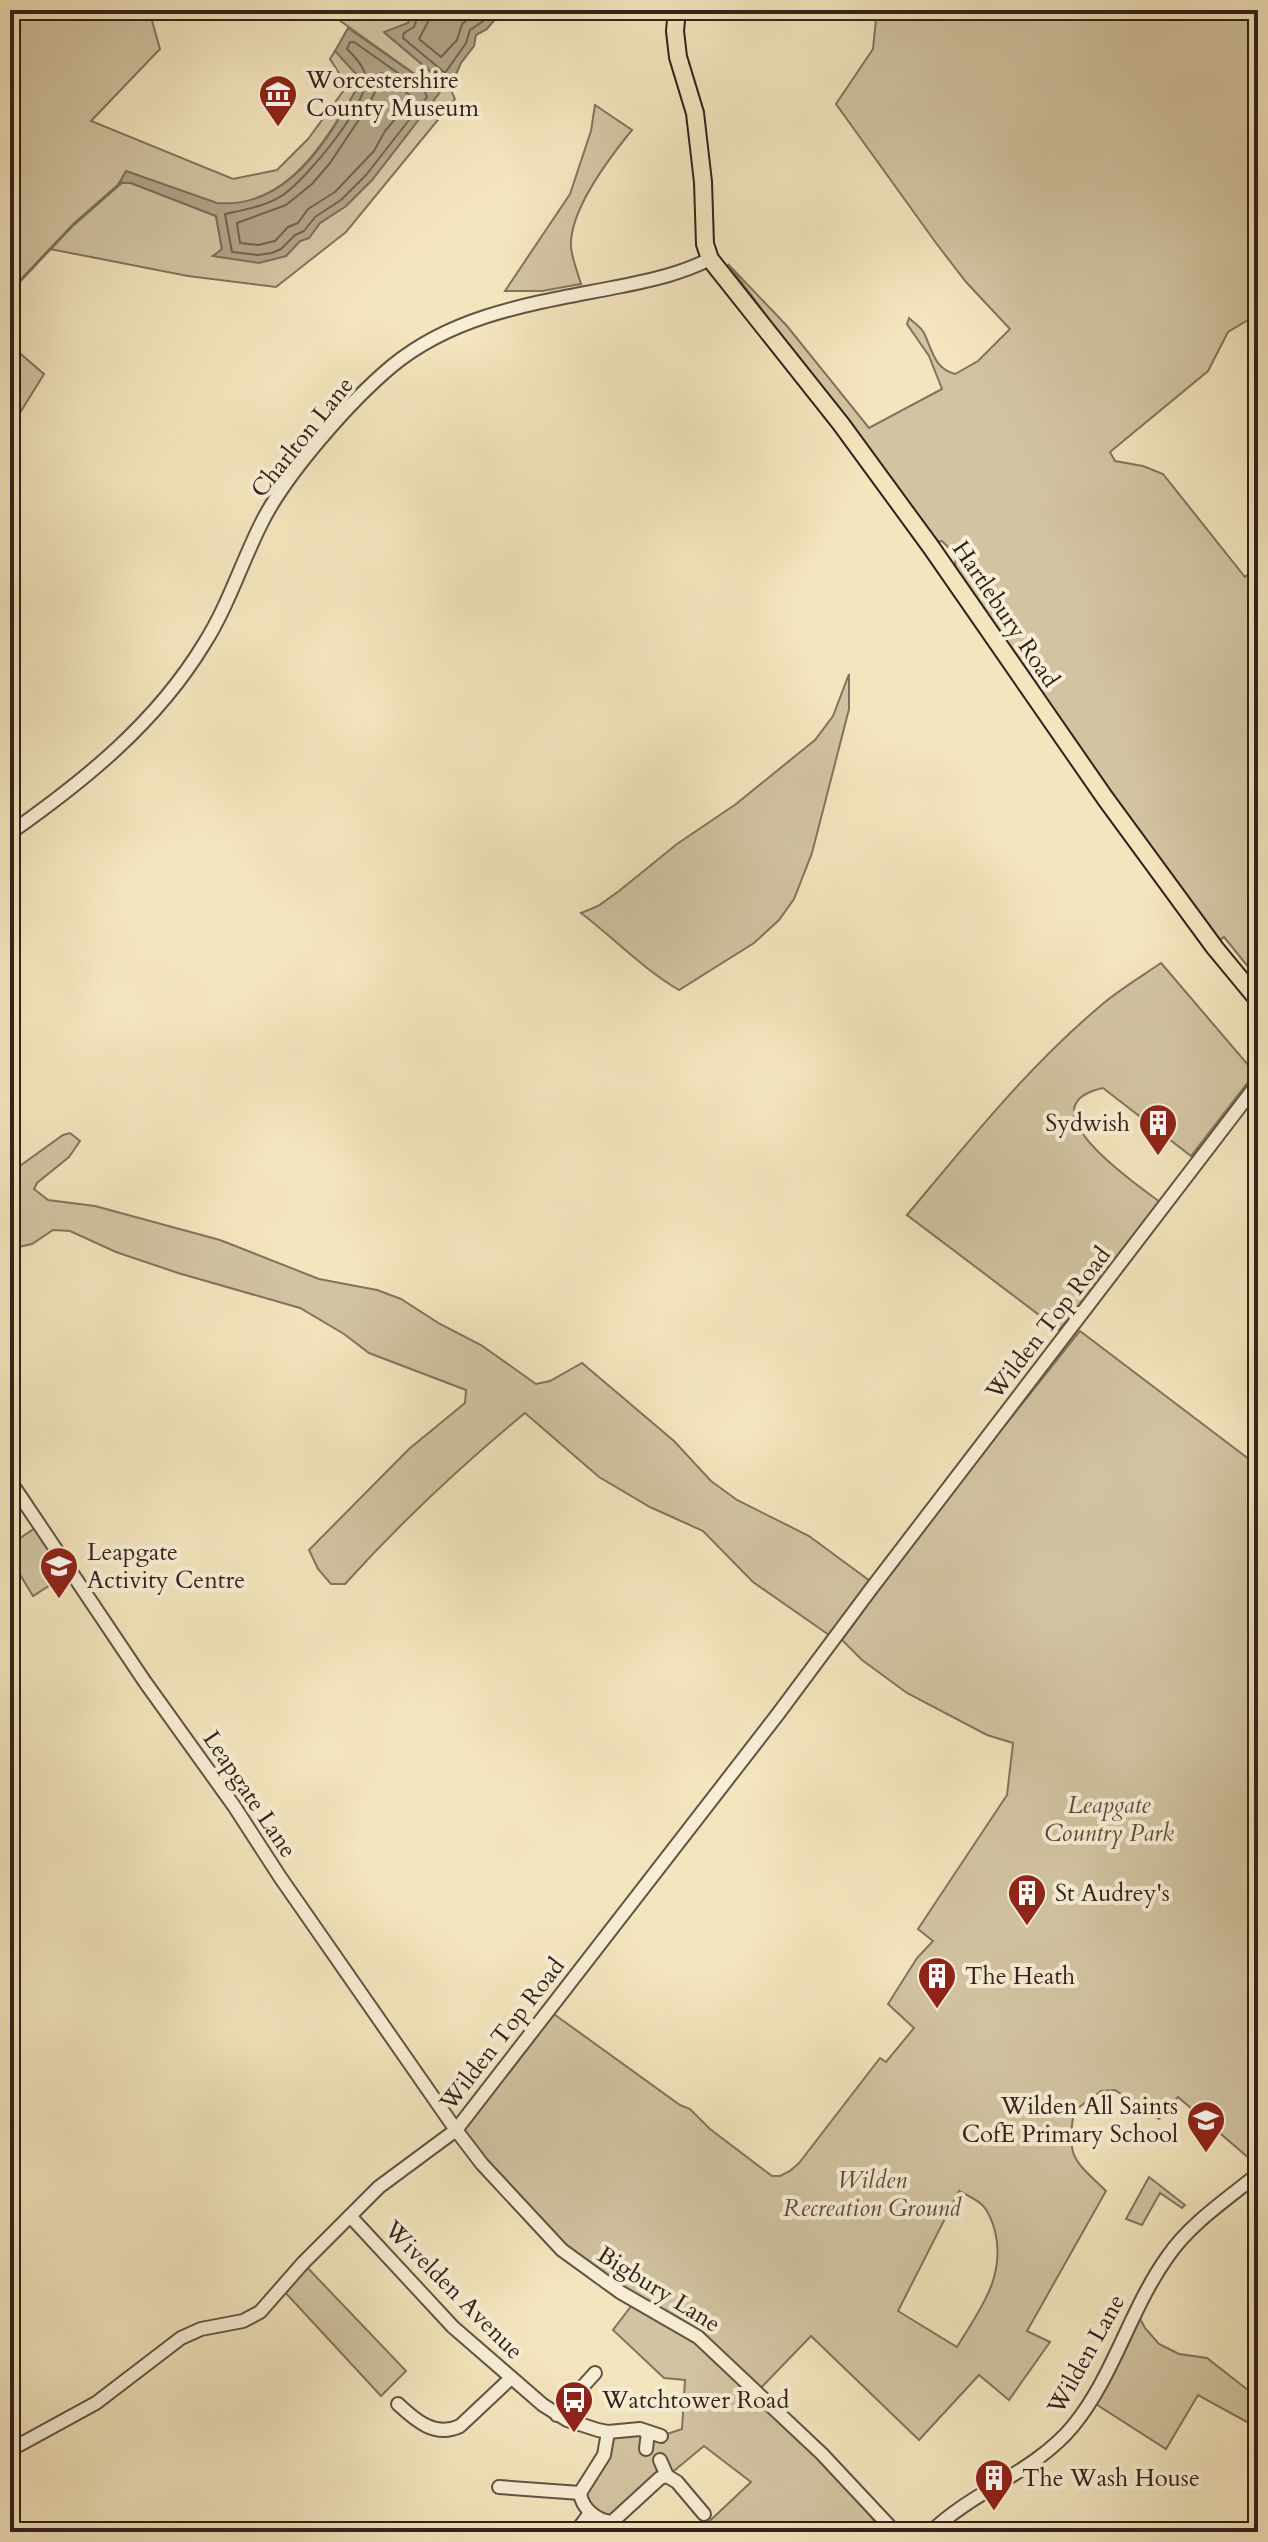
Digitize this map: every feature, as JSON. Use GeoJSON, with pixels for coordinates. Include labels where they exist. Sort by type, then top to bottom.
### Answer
{"type":"FeatureCollection","features":[{"type":"Feature","properties":{"kind":"main road"},"geometry":{"type":"LineString","coordinates":[[677,10],[675,31],[678,57],[695,113],[703,182],[705,244],[710,259]]}},
{"type":"Feature","properties":{"kind":"main road","name":"Hartlebury Road"},"geometry":{"type":"LineString","coordinates":[[710,259],[772,333],[849,435],[931,547],[1105,798],[1215,948],[1258,1000]]}},
{"type":"Feature","properties":{"kind":"street","name":"Charlton Lane"},"geometry":{"type":"LineString","coordinates":[[10,833],[94,770],[160,704],[203,647],[219,619],[261,523],[283,486],[331,429],[392,366],[417,348],[481,317],[681,273],[710,259]]}},
{"type":"Feature","properties":{"kind":"street","name":"Wilden Top Road"},"geometry":{"type":"LineString","coordinates":[[10,2450],[96,2403],[181,2338],[201,2329],[243,2321],[260,2312],[379,2187],[456,2130],[778,1714],[835,1635],[1258,1083]]}},
{"type":"Feature","properties":{"kind":"street","name":"Leapgate Lane"},"geometry":{"type":"LineString","coordinates":[[10,1481],[145,1682],[456,2130]]}},
{"type":"Feature","properties":{"kind":"street","name":"Bigbury Lane"},"geometry":{"type":"LineString","coordinates":[[456,2130],[562,2250],[620,2292],[698,2337],[822,2454],[895,2532]]}},
{"type":"Feature","properties":{"kind":"street"},"geometry":{"type":"LineString","coordinates":[[440,2142],[470,2148]]}},
{"type":"Feature","properties":{"kind":"street","name":"Wilden Lane"},"geometry":{"type":"LineString","coordinates":[[931,2532],[1047,2451],[1068,2432],[1091,2401],[1167,2256],[1190,2229],[1258,2174]]}},
{"type":"Feature","properties":{"kind":"street","name":"Wivelden Avenue"},"geometry":{"type":"LineString","coordinates":[[350,2216],[453,2327],[557,2415],[608,2432],[640,2429],[661,2436]]}},
{"type":"Feature","properties":{"kind":"street"},"geometry":{"type":"LineString","coordinates":[[557,2415],[595,2373]]}},
{"type":"Feature","properties":{"kind":"street"},"geometry":{"type":"LineString","coordinates":[[398,2404],[422,2424],[442,2431],[451,2430],[460,2426],[511,2378]]}},
{"type":"Feature","properties":{"kind":"street"},"geometry":{"type":"LineString","coordinates":[[608,2432],[604,2455],[580,2493],[590,2513],[612,2527],[660,2478],[667,2476]]}},
{"type":"Feature","properties":{"kind":"street"},"geometry":{"type":"LineString","coordinates":[[646,2449],[648,2432]]}},
{"type":"Feature","properties":{"kind":"street"},"geometry":{"type":"LineString","coordinates":[[660,2460],[667,2476],[677,2482],[704,2514]]}},
{"type":"Feature","properties":{"kind":"street"},"geometry":{"type":"LineString","coordinates":[[499,2487],[580,2493]]}},
{"type":"Feature","properties":{"kind":"street"},"geometry":{"type":"LineString","coordinates":[[576,2532],[590,2513]]}},
{"type":"Feature","properties":{"kind":"green space"},"geometry":{"type":"Polygon","coordinates":[[[10,10],[149,10],[160,49],[91,121],[233,179],[277,170],[308,139],[347,86],[330,59],[335,51],[353,67],[358,79],[355,93],[319,147],[291,177],[257,198],[217,204],[127,172],[120,183],[131,183],[216,216],[222,250],[214,255],[286,256],[372,180],[440,92],[325,10],[414,10],[408,23],[385,33],[450,88],[455,99],[346,232],[276,287],[188,276],[50,249],[19,282],[15,349],[44,374],[10,429],[10,10]]]}},
{"type":"Feature","properties":{"kind":"green space"},"geometry":{"type":"Polygon","coordinates":[[[877,10],[1258,10],[1258,314],[1228,332],[1208,371],[1110,452],[1115,461],[1143,466],[1163,474],[1245,577],[1258,565],[1258,979],[1224,937],[1220,940],[1102,781],[960,578],[955,567],[956,555],[942,541],[935,542],[728,264],[787,326],[869,428],[942,389],[929,356],[907,324],[909,318],[923,331],[942,368],[955,374],[978,361],[1010,329],[966,282],[836,104],[873,49],[877,10]]]}},
{"type":"Feature","properties":{"kind":"green space"},"geometry":{"type":"Polygon","coordinates":[[[595,105],[632,130],[592,185],[577,217],[571,247],[581,284],[542,291],[505,291],[570,194],[591,131],[595,105]]]}},
{"type":"Feature","properties":{"kind":"green space"},"geometry":{"type":"Polygon","coordinates":[[[849,674],[849,709],[812,853],[794,899],[779,920],[754,943],[679,990],[581,913],[598,906],[619,891],[677,844],[736,804],[815,740],[833,716],[849,674]]]}},
{"type":"Feature","properties":{"kind":"green space"},"geometry":{"type":"Polygon","coordinates":[[[1161,963],[1255,1073],[1191,1156],[1103,1088],[1081,1097],[1074,1111],[1079,1127],[1092,1145],[1160,1202],[1059,1330],[907,1215],[1001,1104],[1051,1051],[1105,1002],[1161,963]]]}},
{"type":"Feature","properties":{"kind":"green space"},"geometry":{"type":"Polygon","coordinates":[[[70,1133],[80,1141],[69,1157],[37,1183],[34,1189],[48,1200],[95,1206],[220,1240],[319,1279],[377,1290],[401,1299],[481,1345],[536,1384],[550,1381],[582,1363],[674,1441],[711,1481],[737,1500],[809,1536],[870,1581],[829,1635],[753,1582],[703,1531],[650,1507],[599,1477],[525,1413],[432,1495],[345,1584],[331,1584],[318,1569],[309,1550],[409,1449],[465,1403],[466,1390],[369,1353],[300,1308],[178,1273],[116,1252],[70,1231],[53,1230],[32,1244],[19,1247],[10,1241],[10,1173],[70,1133]]]}},
{"type":"Feature","properties":{"kind":"green space"},"geometry":{"type":"Polygon","coordinates":[[[1080,1331],[1258,1466],[1258,2166],[1178,2097],[1159,2119],[1115,2090],[1101,2091],[1074,2111],[1071,2139],[1075,2157],[1106,2191],[1027,2331],[1050,2342],[1009,2400],[979,2375],[919,2440],[811,2336],[756,2393],[868,2503],[864,2508],[883,2532],[698,2532],[751,2482],[704,2446],[612,2522],[581,2500],[608,2432],[661,2436],[682,2429],[685,2380],[664,2378],[613,2330],[635,2301],[583,2268],[456,2130],[551,2012],[680,2105],[690,2109],[710,2129],[772,2176],[780,2176],[799,2163],[880,2058],[886,2062],[914,2028],[888,2004],[917,1958],[933,1941],[918,1929],[1007,1795],[1013,1743],[987,1735],[907,1693],[862,1660],[842,1640],[877,1592],[880,1582],[1080,1331]],[[959,2191],[898,2311],[957,2347],[989,2292],[997,2263],[995,2231],[990,2216],[979,2202],[959,2191]]]}},
{"type":"Feature","properties":{"kind":"green space"},"geometry":{"type":"Polygon","coordinates":[[[35,1528],[66,1575],[33,1596],[10,1558],[10,1545],[35,1528]]]}},
{"type":"Feature","properties":{"kind":"green space"},"geometry":{"type":"Polygon","coordinates":[[[1149,2177],[1185,2205],[1182,2208],[1160,2193],[1142,2225],[1126,2219],[1149,2177]]]}},
{"type":"Feature","properties":{"kind":"green space"},"geometry":{"type":"Polygon","coordinates":[[[303,2263],[406,2371],[381,2396],[282,2289],[303,2263]]]}},
{"type":"Feature","properties":{"kind":"green space"},"geometry":{"type":"Polygon","coordinates":[[[1136,2311],[1159,2344],[1179,2354],[1207,2358],[1253,2394],[1258,2408],[1258,2428],[1198,2395],[1166,2449],[1091,2401],[1136,2311]]]}},
{"type":"Feature","properties":{"kind":"water"},"geometry":{"type":"Polygon","coordinates":[[[414,10],[503,10],[487,29],[476,35],[474,46],[461,63],[450,88],[384,32],[408,23],[414,10]]]}},
{"type":"Feature","properties":{"kind":"water"},"geometry":{"type":"Polygon","coordinates":[[[348,28],[440,92],[372,180],[286,256],[259,263],[213,256],[222,249],[216,216],[131,183],[119,183],[126,171],[217,203],[242,202],[264,195],[285,183],[319,148],[358,86],[357,75],[335,51],[348,28]]]}},
{"type":"Feature","properties":{"kind":"waterway"},"geometry":{"type":"LineString","coordinates":[[418,81],[427,68]]}},
{"type":"Feature","properties":{"kind":"waterway"},"geometry":{"type":"LineString","coordinates":[[10,393],[13,388],[19,282],[73,225],[122,182]]}},
{"type":"Feature","properties":{"kind":"place","name":"Worcestershire County Museum"},"geometry":{"type":"Point","coordinates":[278,128]}},
{"type":"Feature","properties":{"kind":"place","name":"Sydwish"},"geometry":{"type":"Point","coordinates":[1158,1157]}},
{"type":"Feature","properties":{"kind":"place","name":"Leapgate Activity Centre"},"geometry":{"type":"Point","coordinates":[59,1600]}},
{"type":"Feature","properties":{"kind":"place","name":"St Audrey's"},"geometry":{"type":"Point","coordinates":[1027,1927]}},
{"type":"Feature","properties":{"kind":"place","name":"The Heath"},"geometry":{"type":"Point","coordinates":[937,2010]}},
{"type":"Feature","properties":{"kind":"place","name":"Wilden All Saints CofE Primary School"},"geometry":{"type":"Point","coordinates":[1206,2154]}},
{"type":"Feature","properties":{"kind":"place","name":"Watchtower Road"},"geometry":{"type":"Point","coordinates":[574,2434]}},
{"type":"Feature","properties":{"kind":"place","name":"The Wash House"},"geometry":{"type":"Point","coordinates":[994,2512]}},
{"type":"Feature","properties":{"kind":"park label","name":"Leapgate Country Park"},"geometry":{"type":"Point","coordinates":[1109,1819]}},
{"type":"Feature","properties":{"kind":"park label","name":"Wilden Recreation Ground"},"geometry":{"type":"Point","coordinates":[872,2194]}}]}
